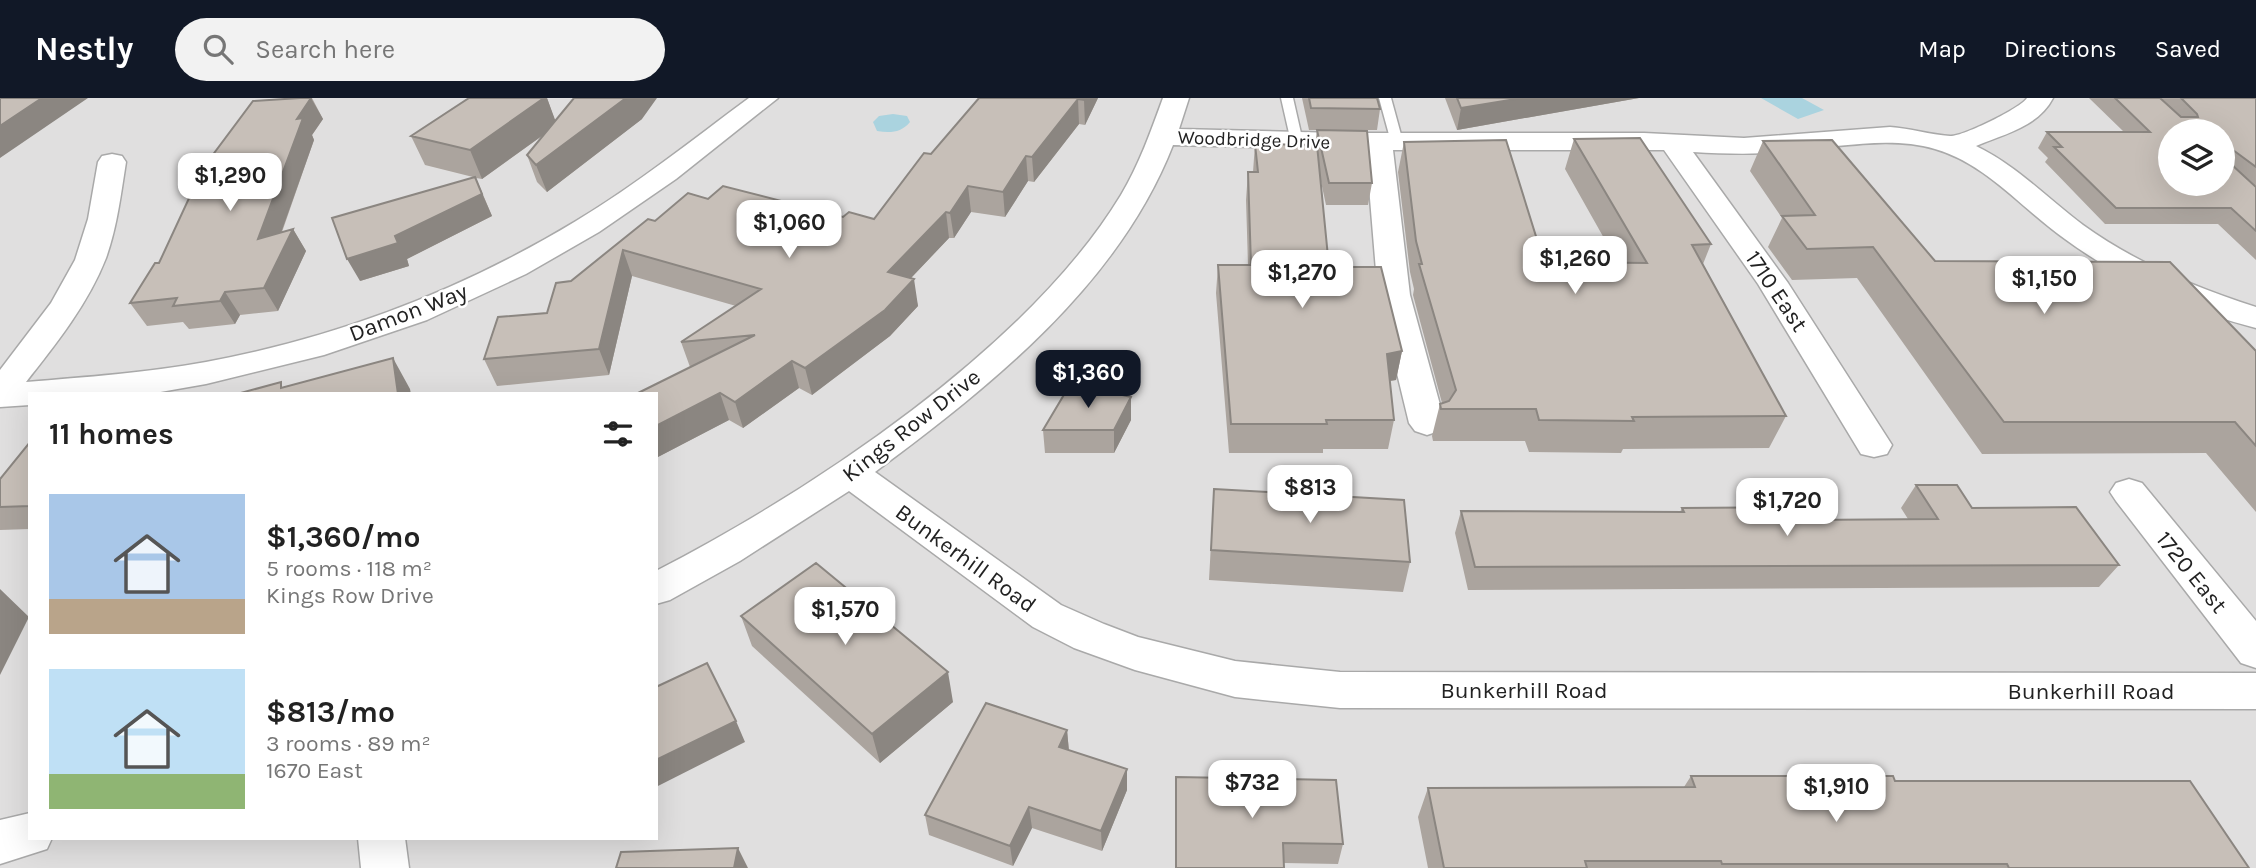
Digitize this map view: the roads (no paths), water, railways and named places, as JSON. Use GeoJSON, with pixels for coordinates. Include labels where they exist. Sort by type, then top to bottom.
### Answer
{"type":"FeatureCollection","features":[{"type":"Feature","properties":{"kind":"street","name":"Damon Way"},"geometry":{"type":"LineString","coordinates":[[35,392],[153,382],[219,370],[284,354],[408,315],[517,267],[564,242],[765,98]]}},
{"type":"Feature","properties":{"kind":"street","name":"Kings Row Drive"},"geometry":{"type":"LineString","coordinates":[[658,588],[791,512],[850,473],[954,393],[1045,312],[1114,231],[1135,197],[1164,136],[1176,98]]}},
{"type":"Feature","properties":{"kind":"street"},"geometry":{"type":"LineString","coordinates":[[1954,145],[2024,116],[2034,109],[2040,98]]}},
{"type":"Feature","properties":{"kind":"street","name":"Woodbridge Drive"},"geometry":{"type":"LineString","coordinates":[[1164,136],[1297,142],[1672,142],[1763,145],[1893,134],[1922,137],[1954,145],[1993,165],[2055,218],[2086,240],[2204,310],[2256,318]]}},
{"type":"Feature","properties":{"kind":"street"},"geometry":{"type":"LineString","coordinates":[[1388,142],[1394,295],[1427,424]]}},
{"type":"Feature","properties":{"kind":"street","name":"1710 East"},"geometry":{"type":"LineString","coordinates":[[1672,142],[1773,283],[1874,444]]}},
{"type":"Feature","properties":{"kind":"street"},"geometry":{"type":"LineString","coordinates":[[0,395],[45,335],[84,273],[103,216],[112,162]]}},
{"type":"Feature","properties":{"kind":"street","name":"Damon Way"},"geometry":{"type":"LineString","coordinates":[[0,395],[28,393]]}},
{"type":"Feature","properties":{"kind":"street","name":"Bunkerhill Road"},"geometry":{"type":"LineString","coordinates":[[850,473],[1047,616],[1089,636],[1135,653],[1235,679],[1340,690],[2256,691]]}},
{"type":"Feature","properties":{"kind":"street","name":"1720 East"},"geometry":{"type":"LineString","coordinates":[[2129,492],[2256,651]]}},
{"type":"Feature","properties":{"kind":"street"},"geometry":{"type":"LineString","coordinates":[[0,842],[28,835]]}},
{"type":"Feature","properties":{"kind":"street"},"geometry":{"type":"LineString","coordinates":[[381,840],[385,868]]}},
{"type":"Feature","properties":{"kind":"lane"},"geometry":{"type":"LineString","coordinates":[[1287,98],[1297,142]]}},
{"type":"Feature","properties":{"kind":"lane"},"geometry":{"type":"LineString","coordinates":[[1385,98],[1388,142]]}},
{"type":"Feature","properties":{"kind":"water"},"geometry":{"type":"Polygon","coordinates":[[[1761,98],[1802,98],[1824,110],[1798,119],[1761,98]]]}},
{"type":"Feature","properties":{"kind":"water"},"geometry":{"type":"Polygon","coordinates":[[[879,116],[907,116],[910,122],[895,131],[877,131],[873,122],[879,116]]]}}]}
